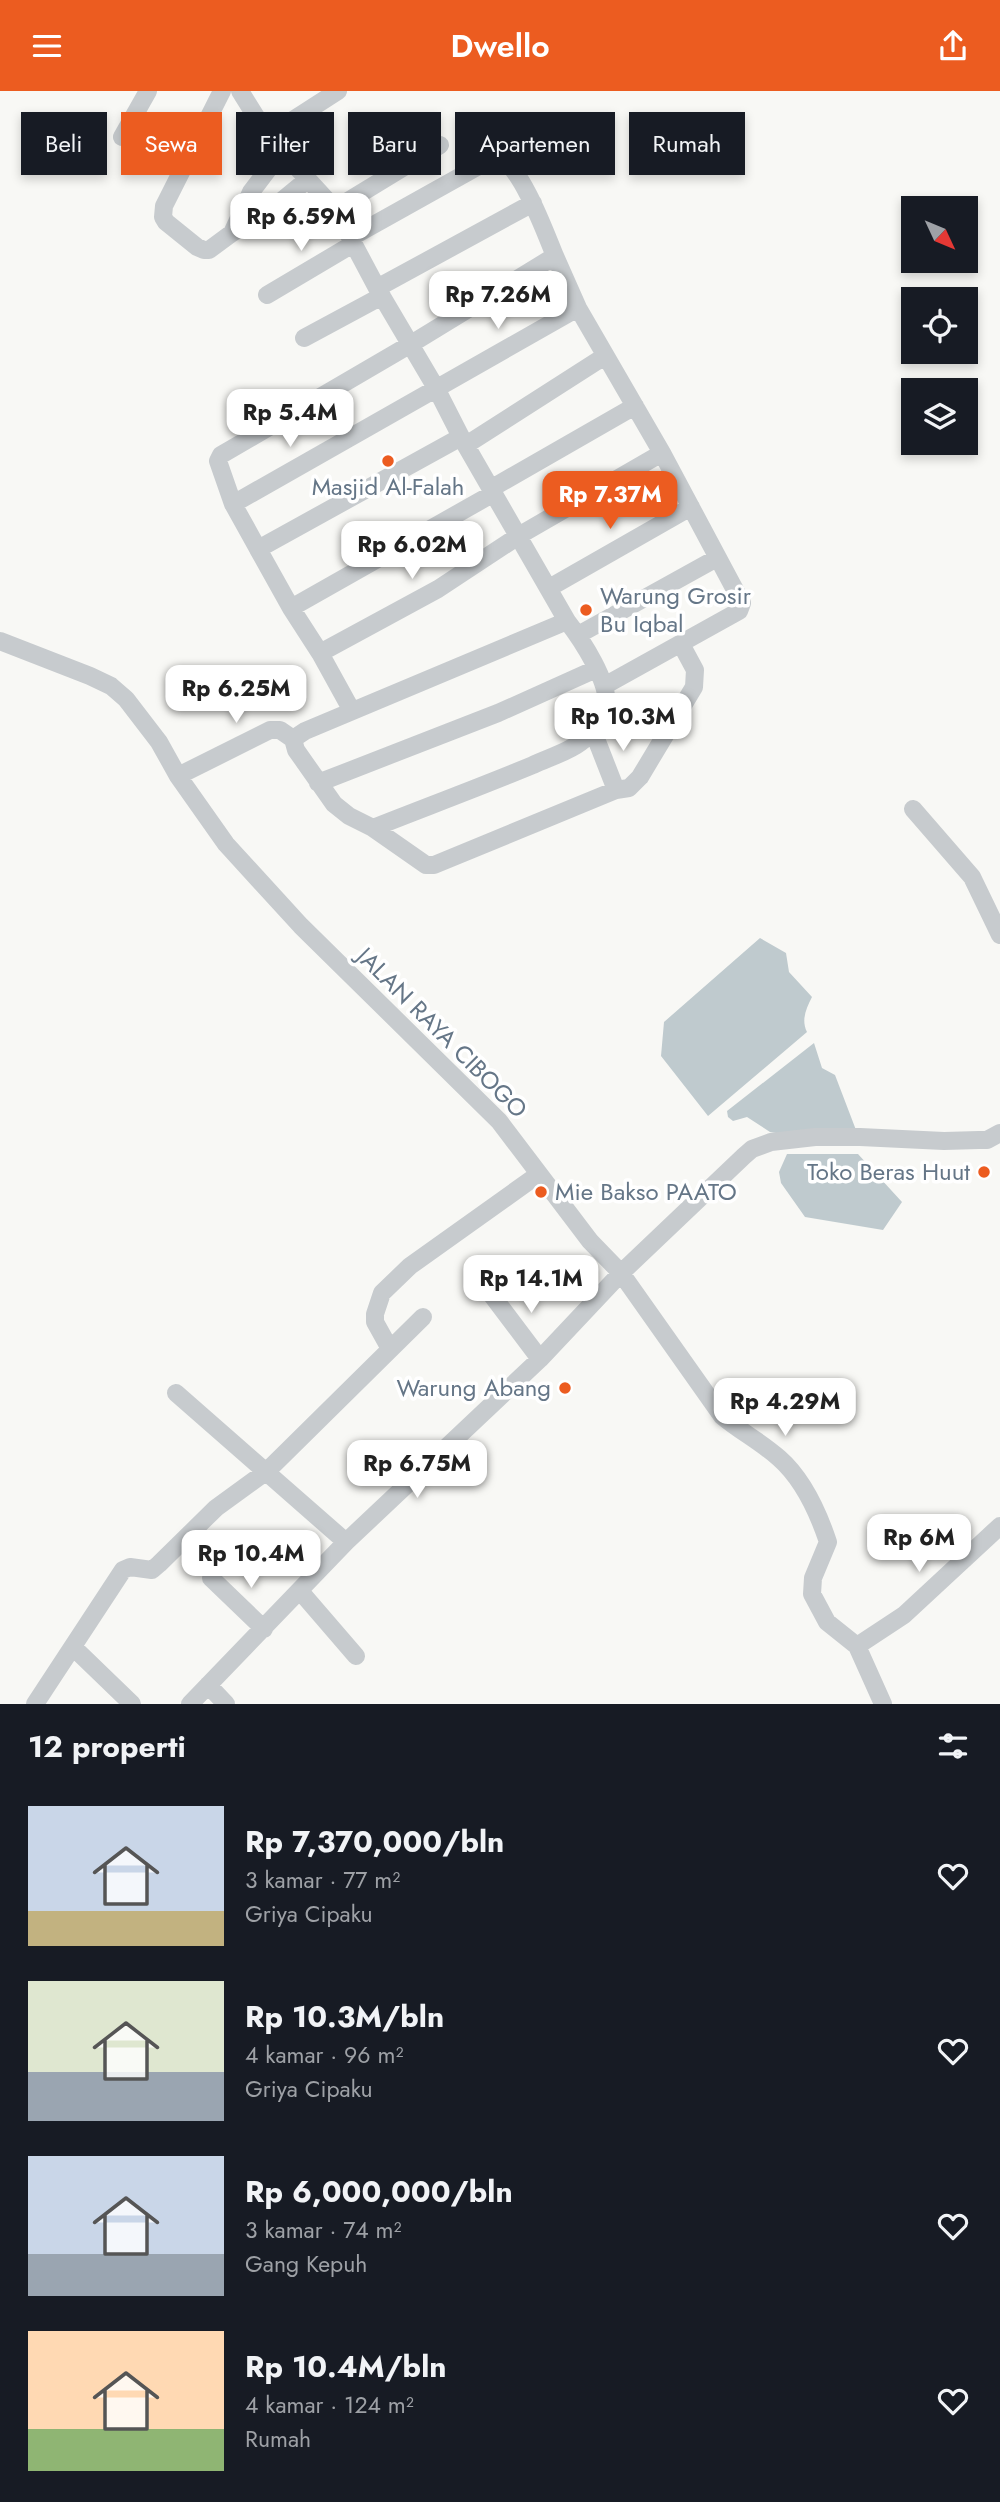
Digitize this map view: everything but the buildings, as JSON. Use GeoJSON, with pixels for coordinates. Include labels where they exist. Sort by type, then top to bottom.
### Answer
{"type":"FeatureCollection","features":[{"type":"Feature","properties":{"kind":"street"},"geometry":{"type":"LineString","coordinates":[[136,112],[148,91]]}},
{"type":"Feature","properties":{"kind":"street"},"geometry":{"type":"LineString","coordinates":[[222,91],[164,205],[163,217],[179,235],[204,250],[214,247],[273,208],[307,180]]}},
{"type":"Feature","properties":{"kind":"street"},"geometry":{"type":"LineString","coordinates":[[240,91],[253,112]]}},
{"type":"Feature","properties":{"kind":"street"},"geometry":{"type":"LineString","coordinates":[[305,112],[338,91]]}},
{"type":"Feature","properties":{"kind":"street"},"geometry":{"type":"LineString","coordinates":[[267,295],[352,241],[495,157],[507,161],[533,203],[578,308],[662,453],[742,603],[742,607],[604,687]]}},
{"type":"Feature","properties":{"kind":"street"},"geometry":{"type":"LineString","coordinates":[[232,233],[251,192],[264,175]]}},
{"type":"Feature","properties":{"kind":"street"},"geometry":{"type":"LineString","coordinates":[[303,175],[335,209],[379,292],[436,388],[449,416],[520,535],[567,621],[579,635],[604,687],[605,709],[593,731],[580,744],[486,785],[373,828]]}},
{"type":"Feature","properties":{"kind":"street"},"geometry":{"type":"LineString","coordinates":[[335,209],[391,175]]}},
{"type":"Feature","properties":{"kind":"street"},"geometry":{"type":"LineString","coordinates":[[304,338],[533,203]]}},
{"type":"Feature","properties":{"kind":"street"},"geometry":{"type":"LineString","coordinates":[[352,711],[233,504],[218,461],[220,455],[411,344],[555,256]]}},
{"type":"Feature","properties":{"kind":"street"},"geometry":{"type":"LineString","coordinates":[[233,504],[578,308]]}},
{"type":"Feature","properties":{"kind":"street"},"geometry":{"type":"LineString","coordinates":[[258,549],[464,441],[605,356]]}},
{"type":"Feature","properties":{"kind":"street"},"geometry":{"type":"LineString","coordinates":[[291,608],[635,406]]}},
{"type":"Feature","properties":{"kind":"street"},"geometry":{"type":"LineString","coordinates":[[320,653],[438,589],[520,535],[662,453]]}},
{"type":"Feature","properties":{"kind":"street"},"geometry":{"type":"LineString","coordinates":[[549,588],[691,507]]}},
{"type":"Feature","properties":{"kind":"street"},"geometry":{"type":"LineString","coordinates":[[579,635],[717,558]]}},
{"type":"Feature","properties":{"kind":"street"},"geometry":{"type":"LineString","coordinates":[[293,739],[305,731],[567,621]]}},
{"type":"Feature","properties":{"kind":"street","name":"JALAN RAYA CIBOGO"},"geometry":{"type":"LineString","coordinates":[[0,641],[64,664],[118,691],[134,707],[159,742],[178,776],[226,844],[256,879],[499,1121],[590,1241],[621,1273],[722,1416],[739,1431],[777,1456],[800,1483],[819,1515],[828,1542],[813,1578],[812,1594],[827,1622],[857,1646]]}},
{"type":"Feature","properties":{"kind":"street"},"geometry":{"type":"LineString","coordinates":[[178,776],[270,730],[280,730],[293,739],[296,750],[334,804],[426,865],[435,865],[629,787],[640,777],[694,687],[695,670],[681,644]]}},
{"type":"Feature","properties":{"kind":"street"},"geometry":{"type":"LineString","coordinates":[[318,783],[498,713],[596,670]]}},
{"type":"Feature","properties":{"kind":"street"},"geometry":{"type":"LineString","coordinates":[[593,731],[616,790]]}},
{"type":"Feature","properties":{"kind":"street"},"geometry":{"type":"LineString","coordinates":[[913,809],[972,877],[1000,935]]}},
{"type":"Feature","properties":{"kind":"street"},"geometry":{"type":"LineString","coordinates":[[190,1704],[346,1542],[540,1359],[621,1273],[744,1156],[762,1144],[815,1137],[987,1140],[1000,1133]]}},
{"type":"Feature","properties":{"kind":"street"},"geometry":{"type":"LineString","coordinates":[[390,1349],[375,1322],[382,1293],[410,1266],[539,1174]]}},
{"type":"Feature","properties":{"kind":"street"},"geometry":{"type":"LineString","coordinates":[[491,1294],[540,1359]]}},
{"type":"Feature","properties":{"kind":"street"},"geometry":{"type":"LineString","coordinates":[[35,1704],[123,1570],[130,1567],[153,1570],[216,1508],[267,1471],[423,1317]]}},
{"type":"Feature","properties":{"kind":"street"},"geometry":{"type":"LineString","coordinates":[[176,1393],[346,1542]]}},
{"type":"Feature","properties":{"kind":"street"},"geometry":{"type":"LineString","coordinates":[[883,1704],[857,1646],[904,1615],[1000,1527]]}},
{"type":"Feature","properties":{"kind":"street"},"geometry":{"type":"LineString","coordinates":[[211,1578],[264,1629]]}},
{"type":"Feature","properties":{"kind":"street"},"geometry":{"type":"LineString","coordinates":[[300,1591],[356,1656]]}},
{"type":"Feature","properties":{"kind":"street"},"geometry":{"type":"LineString","coordinates":[[73,1647],[132,1704]]}},
{"type":"Feature","properties":{"kind":"street"},"geometry":{"type":"LineString","coordinates":[[208,1685],[226,1704]]}},
{"type":"Feature","properties":{"kind":"shaded area"},"geometry":{"type":"Polygon","coordinates":[[[760,938],[786,953],[789,972],[812,997],[804,1019],[807,1032],[708,1116],[661,1056],[664,1022],[760,938]]]}},
{"type":"Feature","properties":{"kind":"shaded area"},"geometry":{"type":"Polygon","coordinates":[[[814,1043],[822,1068],[835,1075],[856,1130],[776,1133],[747,1117],[733,1121],[728,1117],[727,1111],[814,1043]]]}},
{"type":"Feature","properties":{"kind":"shaded area"},"geometry":{"type":"Polygon","coordinates":[[[787,1154],[858,1154],[902,1202],[883,1230],[805,1217],[781,1183],[779,1172],[787,1154]]]}},
{"type":"Feature","properties":{"kind":"place","name":"Masjid Al-Falah"},"geometry":{"type":"Point","coordinates":[388,461]}},
{"type":"Feature","properties":{"kind":"place","name":"Warung Grosir Bu Iqbal"},"geometry":{"type":"Point","coordinates":[586,610]}},
{"type":"Feature","properties":{"kind":"place","name":"Toko Beras Huut"},"geometry":{"type":"Point","coordinates":[984,1172]}},
{"type":"Feature","properties":{"kind":"place","name":"Mie Bakso PAATO"},"geometry":{"type":"Point","coordinates":[541,1192]}},
{"type":"Feature","properties":{"kind":"place","name":"Warung Abang"},"geometry":{"type":"Point","coordinates":[565,1388]}}]}
